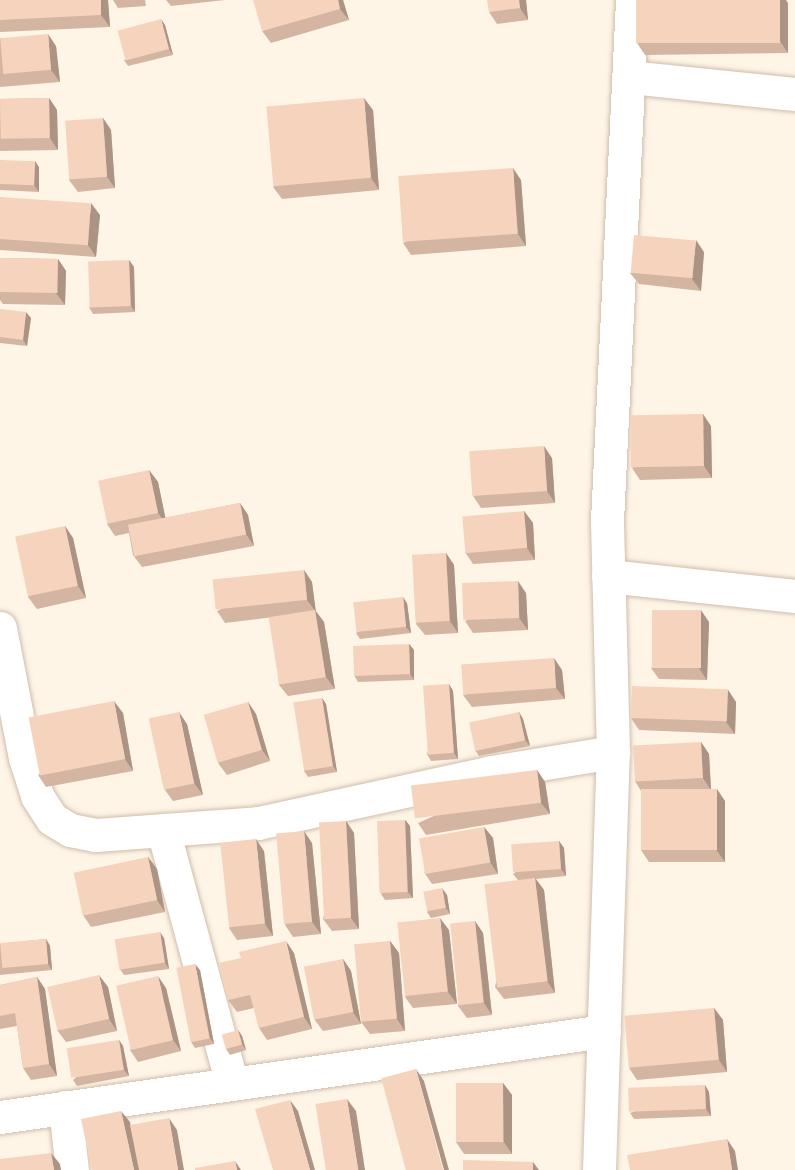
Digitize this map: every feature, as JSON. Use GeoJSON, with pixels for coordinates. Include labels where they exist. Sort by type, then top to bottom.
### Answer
{"type":"FeatureCollection","features":[{"type":"Feature","properties":{"kind":"street"},"geometry":{"type":"LineString","coordinates":[[599,1170],[613,752],[607,521],[632,0]]}},
{"type":"Feature","properties":{"kind":"street"},"geometry":{"type":"LineString","coordinates":[[630,77],[795,94]]}},
{"type":"Feature","properties":{"kind":"street"},"geometry":{"type":"LineString","coordinates":[[608,576],[795,596]]}},
{"type":"Feature","properties":{"kind":"street"},"geometry":{"type":"LineString","coordinates":[[0,628],[25,758],[37,796],[52,819],[70,830],[96,835],[258,823],[491,772],[613,752]]}},
{"type":"Feature","properties":{"kind":"street"},"geometry":{"type":"LineString","coordinates":[[163,830],[232,1084]]}},
{"type":"Feature","properties":{"kind":"street"},"geometry":{"type":"LineString","coordinates":[[0,1117],[604,1031]]}},
{"type":"Feature","properties":{"kind":"street"},"geometry":{"type":"LineString","coordinates":[[65,1107],[72,1170]]}},
{"type":"Feature","properties":{"kind":"building"},"geometry":{"type":"Polygon","coordinates":[[[0,0],[101,0],[101,15],[0,20],[0,0]]]}},
{"type":"Feature","properties":{"kind":"building"},"geometry":{"type":"Polygon","coordinates":[[[253,0],[338,0],[340,9],[262,31],[253,0]]]}},
{"type":"Feature","properties":{"kind":"building"},"geometry":{"type":"Polygon","coordinates":[[[487,0],[519,0],[520,8],[489,12],[487,0]]]}},
{"type":"Feature","properties":{"kind":"building"},"geometry":{"type":"Polygon","coordinates":[[[636,0],[780,0],[780,43],[636,43],[636,0]]]}},
{"type":"Feature","properties":{"kind":"building"},"geometry":{"type":"Polygon","coordinates":[[[161,19],[169,49],[126,61],[118,31],[161,19]]]}},
{"type":"Feature","properties":{"kind":"building"},"geometry":{"type":"Polygon","coordinates":[[[48,34],[51,70],[3,74],[0,38],[48,34]]]}},
{"type":"Feature","properties":{"kind":"building"},"geometry":{"type":"Polygon","coordinates":[[[49,98],[50,138],[1,139],[0,99],[49,98]]]}},
{"type":"Feature","properties":{"kind":"building"},"geometry":{"type":"Polygon","coordinates":[[[364,98],[371,178],[273,186],[266,107],[364,98]]]}},
{"type":"Feature","properties":{"kind":"building"},"geometry":{"type":"Polygon","coordinates":[[[103,118],[107,177],[69,180],[65,121],[103,118]]]}},
{"type":"Feature","properties":{"kind":"building"},"geometry":{"type":"Polygon","coordinates":[[[0,160],[35,161],[34,185],[0,184],[0,160]]]}},
{"type":"Feature","properties":{"kind":"building"},"geometry":{"type":"Polygon","coordinates":[[[513,168],[518,234],[403,242],[398,176],[513,168]]]}},
{"type":"Feature","properties":{"kind":"building"},"geometry":{"type":"Polygon","coordinates":[[[0,197],[91,203],[88,245],[0,239],[0,197]]]}},
{"type":"Feature","properties":{"kind":"building"},"geometry":{"type":"Polygon","coordinates":[[[634,235],[696,240],[692,278],[631,273],[634,235]]]}},
{"type":"Feature","properties":{"kind":"building"},"geometry":{"type":"Polygon","coordinates":[[[0,258],[58,259],[57,293],[0,292],[0,258]]]}},
{"type":"Feature","properties":{"kind":"building"},"geometry":{"type":"Polygon","coordinates":[[[129,260],[131,306],[90,307],[88,261],[129,260]]]}},
{"type":"Feature","properties":{"kind":"building"},"geometry":{"type":"Polygon","coordinates":[[[0,309],[26,312],[23,340],[0,337],[0,309]]]}},
{"type":"Feature","properties":{"kind":"building"},"geometry":{"type":"Polygon","coordinates":[[[703,414],[704,466],[631,467],[630,415],[703,414]]]}},
{"type":"Feature","properties":{"kind":"building"},"geometry":{"type":"Polygon","coordinates":[[[544,446],[547,491],[472,496],[469,451],[544,446]]]}},
{"type":"Feature","properties":{"kind":"building"},"geometry":{"type":"Polygon","coordinates":[[[149,470],[158,513],[107,524],[98,481],[149,470]]]}},
{"type":"Feature","properties":{"kind":"building"},"geometry":{"type":"Polygon","coordinates":[[[240,503],[246,534],[134,556],[128,525],[240,503]]]}},
{"type":"Feature","properties":{"kind":"building"},"geometry":{"type":"Polygon","coordinates":[[[524,511],[527,548],[465,553],[462,516],[524,511]]]}},
{"type":"Feature","properties":{"kind":"building"},"geometry":{"type":"Polygon","coordinates":[[[65,526],[78,586],[28,596],[15,537],[65,526]]]}},
{"type":"Feature","properties":{"kind":"building"},"geometry":{"type":"Polygon","coordinates":[[[446,553],[450,621],[416,623],[412,555],[446,553]]]}},
{"type":"Feature","properties":{"kind":"building"},"geometry":{"type":"Polygon","coordinates":[[[304,570],[307,600],[216,609],[213,580],[304,570]]]}},
{"type":"Feature","properties":{"kind":"building"},"geometry":{"type":"Polygon","coordinates":[[[518,581],[519,618],[463,620],[462,583],[518,581]]]}},
{"type":"Feature","properties":{"kind":"building"},"geometry":{"type":"Polygon","coordinates":[[[403,597],[406,627],[356,632],[353,602],[403,597]]]}},
{"type":"Feature","properties":{"kind":"building"},"geometry":{"type":"Polygon","coordinates":[[[315,610],[326,677],[279,685],[269,617],[315,610]]]}},
{"type":"Feature","properties":{"kind":"building"},"geometry":{"type":"Polygon","coordinates":[[[652,610],[701,610],[701,668],[652,668],[652,610]]]}},
{"type":"Feature","properties":{"kind":"building"},"geometry":{"type":"Polygon","coordinates":[[[409,644],[410,674],[354,676],[353,646],[409,644]]]}},
{"type":"Feature","properties":{"kind":"building"},"geometry":{"type":"Polygon","coordinates":[[[554,658],[556,688],[463,694],[461,664],[554,658]]]}},
{"type":"Feature","properties":{"kind":"building"},"geometry":{"type":"Polygon","coordinates":[[[449,684],[454,753],[428,755],[423,686],[449,684]]]}},
{"type":"Feature","properties":{"kind":"building"},"geometry":{"type":"Polygon","coordinates":[[[632,686],[728,689],[727,721],[631,718],[632,686]]]}},
{"type":"Feature","properties":{"kind":"building"},"geometry":{"type":"Polygon","coordinates":[[[322,698],[333,766],[304,771],[293,703],[322,698]]]}},
{"type":"Feature","properties":{"kind":"building"},"geometry":{"type":"Polygon","coordinates":[[[114,701],[125,759],[40,776],[29,718],[114,701]]]}},
{"type":"Feature","properties":{"kind":"building"},"geometry":{"type":"Polygon","coordinates":[[[248,702],[262,750],[218,763],[204,715],[248,702]]]}},
{"type":"Feature","properties":{"kind":"building"},"geometry":{"type":"Polygon","coordinates":[[[179,712],[194,783],[164,790],[149,718],[179,712]]]}},
{"type":"Feature","properties":{"kind":"building"},"geometry":{"type":"Polygon","coordinates":[[[519,712],[525,740],[475,751],[469,723],[519,712]]]}},
{"type":"Feature","properties":{"kind":"building"},"geometry":{"type":"Polygon","coordinates":[[[701,742],[703,778],[635,782],[633,746],[701,742]]]}},
{"type":"Feature","properties":{"kind":"building"},"geometry":{"type":"Polygon","coordinates":[[[537,770],[541,803],[415,818],[411,785],[537,770]]]}},
{"type":"Feature","properties":{"kind":"building"},"geometry":{"type":"Polygon","coordinates":[[[641,789],[717,789],[717,850],[641,850],[641,789]]]}},
{"type":"Feature","properties":{"kind":"building"},"geometry":{"type":"Polygon","coordinates":[[[405,820],[408,892],[380,893],[377,821],[405,820]]]}},
{"type":"Feature","properties":{"kind":"building"},"geometry":{"type":"Polygon","coordinates":[[[346,821],[351,918],[324,919],[319,822],[346,821]]]}},
{"type":"Feature","properties":{"kind":"building"},"geometry":{"type":"Polygon","coordinates":[[[484,827],[490,862],[425,874],[419,838],[484,827]]]}},
{"type":"Feature","properties":{"kind":"building"},"geometry":{"type":"Polygon","coordinates":[[[304,831],[312,922],[284,924],[276,833],[304,831]]]}},
{"type":"Feature","properties":{"kind":"building"},"geometry":{"type":"Polygon","coordinates":[[[256,839],[265,924],[229,927],[220,843],[256,839]]]}},
{"type":"Feature","properties":{"kind":"building"},"geometry":{"type":"Polygon","coordinates":[[[559,841],[561,869],[513,872],[511,844],[559,841]]]}},
{"type":"Feature","properties":{"kind":"building"},"geometry":{"type":"Polygon","coordinates":[[[148,857],[157,900],[83,916],[74,873],[148,857]]]}},
{"type":"Feature","properties":{"kind":"building"},"geometry":{"type":"Polygon","coordinates":[[[535,878],[548,981],[497,987],[484,884],[535,878]]]}},
{"type":"Feature","properties":{"kind":"building"},"geometry":{"type":"Polygon","coordinates":[[[442,888],[446,908],[427,911],[423,892],[442,888]]]}},
{"type":"Feature","properties":{"kind":"building"},"geometry":{"type":"Polygon","coordinates":[[[440,918],[448,992],[405,996],[397,922],[440,918]]]}},
{"type":"Feature","properties":{"kind":"building"},"geometry":{"type":"Polygon","coordinates":[[[475,921],[484,1003],[459,1005],[450,924],[475,921]]]}},
{"type":"Feature","properties":{"kind":"building"},"geometry":{"type":"Polygon","coordinates":[[[160,932],[165,963],[119,970],[115,939],[160,932]]]}},
{"type":"Feature","properties":{"kind":"building"},"geometry":{"type":"Polygon","coordinates":[[[46,939],[48,964],[2,968],[0,943],[46,939]]]}},
{"type":"Feature","properties":{"kind":"building"},"geometry":{"type":"Polygon","coordinates":[[[286,941],[304,1017],[259,1028],[250,995],[228,1000],[219,963],[241,958],[239,952],[286,941]]]}},
{"type":"Feature","properties":{"kind":"building"},"geometry":{"type":"Polygon","coordinates":[[[390,941],[397,1019],[361,1022],[354,944],[390,941]]]}},
{"type":"Feature","properties":{"kind":"building"},"geometry":{"type":"Polygon","coordinates":[[[343,959],[353,1012],[314,1020],[304,967],[343,959]]]}},
{"type":"Feature","properties":{"kind":"building"},"geometry":{"type":"Polygon","coordinates":[[[195,964],[210,1039],[191,1042],[176,968],[195,964]]]}},
{"type":"Feature","properties":{"kind":"building"},"geometry":{"type":"Polygon","coordinates":[[[99,975],[109,1019],[57,1031],[47,987],[99,975]]]}},
{"type":"Feature","properties":{"kind":"building"},"geometry":{"type":"Polygon","coordinates":[[[158,976],[173,1040],[131,1050],[116,986],[158,976]]]}},
{"type":"Feature","properties":{"kind":"building"},"geometry":{"type":"Polygon","coordinates":[[[37,977],[49,1064],[23,1068],[15,1013],[0,1016],[0,985],[37,977]]]}},
{"type":"Feature","properties":{"kind":"building"},"geometry":{"type":"Polygon","coordinates":[[[714,1008],[719,1060],[629,1068],[624,1016],[714,1008]]]}},
{"type":"Feature","properties":{"kind":"building"},"geometry":{"type":"Polygon","coordinates":[[[238,1030],[242,1044],[226,1049],[222,1035],[238,1030]]]}},
{"type":"Feature","properties":{"kind":"building"},"geometry":{"type":"Polygon","coordinates":[[[119,1040],[124,1070],[71,1078],[67,1048],[119,1040]]]}},
{"type":"Feature","properties":{"kind":"building"},"geometry":{"type":"Polygon","coordinates":[[[416,1069],[443,1170],[406,1170],[381,1078],[416,1069]]]}},
{"type":"Feature","properties":{"kind":"building"},"geometry":{"type":"Polygon","coordinates":[[[456,1083],[503,1083],[503,1142],[456,1142],[456,1083]]]}},
{"type":"Feature","properties":{"kind":"building"},"geometry":{"type":"Polygon","coordinates":[[[705,1085],[706,1109],[629,1112],[628,1088],[705,1085]]]}},
{"type":"Feature","properties":{"kind":"building"},"geometry":{"type":"Polygon","coordinates":[[[347,1099],[358,1170],[326,1170],[315,1104],[347,1099]]]}},
{"type":"Feature","properties":{"kind":"building"},"geometry":{"type":"Polygon","coordinates":[[[290,1100],[310,1170],[273,1170],[255,1109],[290,1100]]]}},
{"type":"Feature","properties":{"kind":"building"},"geometry":{"type":"Polygon","coordinates":[[[121,1111],[134,1170],[92,1170],[81,1119],[121,1111]]]}},
{"type":"Feature","properties":{"kind":"building"},"geometry":{"type":"Polygon","coordinates":[[[169,1118],[178,1170],[139,1170],[130,1125],[169,1118]]]}},
{"type":"Feature","properties":{"kind":"building"},"geometry":{"type":"Polygon","coordinates":[[[727,1139],[732,1170],[630,1170],[627,1155],[727,1139]]]}},
{"type":"Feature","properties":{"kind":"building"},"geometry":{"type":"Polygon","coordinates":[[[51,1153],[54,1170],[0,1170],[0,1159],[51,1153]]]}},
{"type":"Feature","properties":{"kind":"building"},"geometry":{"type":"Polygon","coordinates":[[[463,1160],[533,1162],[533,1170],[463,1170],[463,1160]]]}},
{"type":"Feature","properties":{"kind":"building"},"geometry":{"type":"Polygon","coordinates":[[[235,1161],[237,1170],[195,1170],[195,1168],[235,1161]]]}}]}
